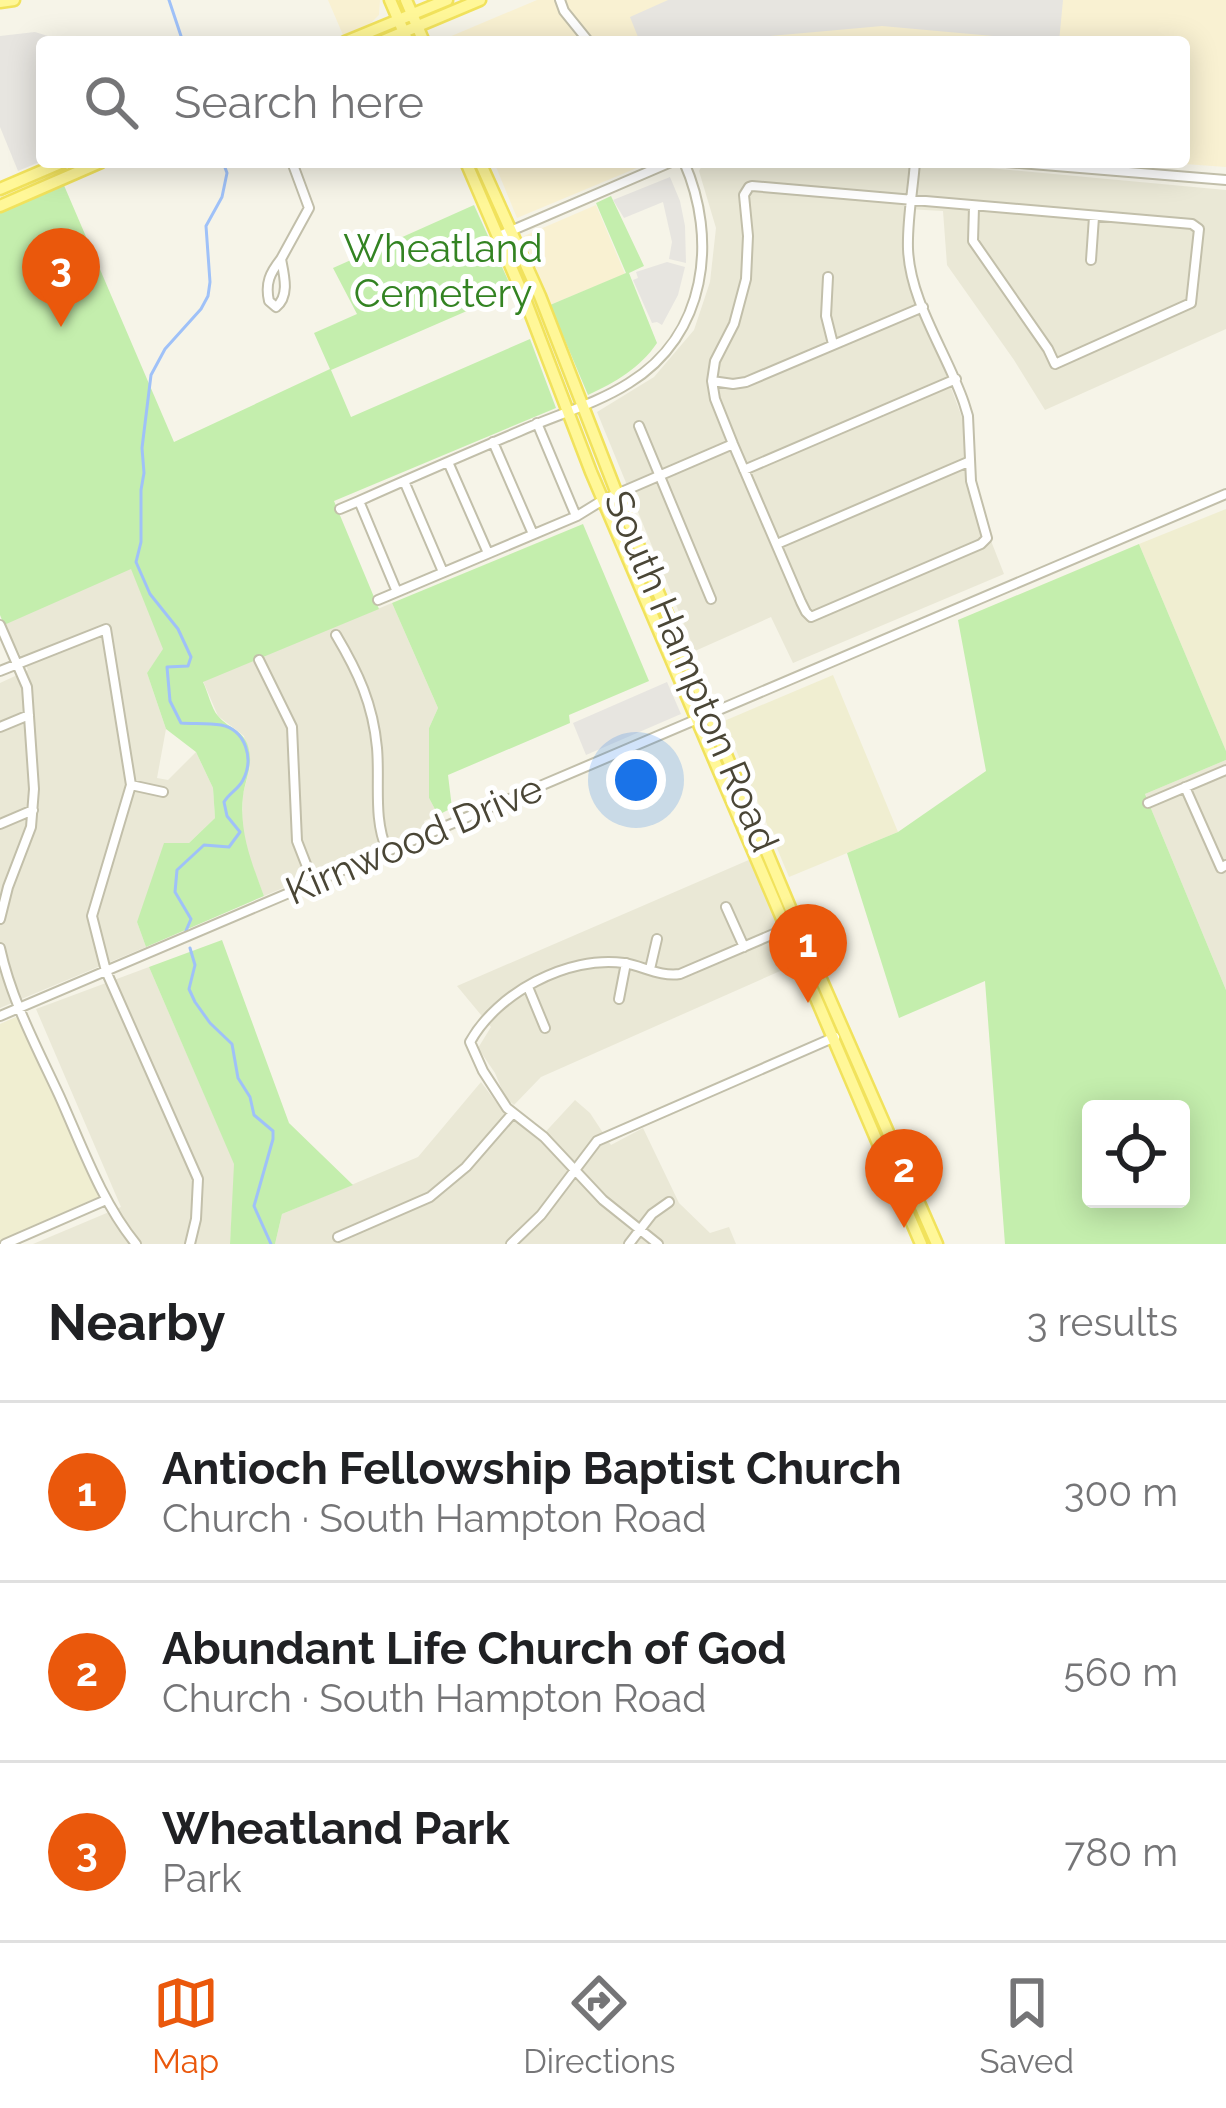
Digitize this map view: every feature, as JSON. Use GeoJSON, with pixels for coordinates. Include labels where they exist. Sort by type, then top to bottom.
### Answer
{"type":"FeatureCollection","features":[{"type":"Feature","properties":{"kind":"main road"},"geometry":{"type":"LineString","coordinates":[[0,2],[14,0]]}},
{"type":"Feature","properties":{"kind":"main road"},"geometry":{"type":"LineString","coordinates":[[390,0],[404,31],[447,0]]}},
{"type":"Feature","properties":{"kind":"main road"},"geometry":{"type":"LineString","coordinates":[[406,0],[421,36]]}},
{"type":"Feature","properties":{"kind":"main road"},"geometry":{"type":"LineString","coordinates":[[414,21],[480,0]]}},
{"type":"Feature","properties":{"kind":"main road"},"geometry":{"type":"LineString","coordinates":[[0,189],[49,168]]}},
{"type":"Feature","properties":{"kind":"main road"},"geometry":{"type":"LineString","coordinates":[[0,206],[87,168]]}},
{"type":"Feature","properties":{"kind":"main road","name":"South Hampton Road"},"geometry":{"type":"LineString","coordinates":[[469,168],[540,296],[617,494],[710,712],[831,1039],[896,1186],[929,1243]]}},
{"type":"Feature","properties":{"kind":"main road","name":"South Hampton Road"},"geometry":{"type":"LineString","coordinates":[[482,168],[526,302],[603,500],[696,718],[846,1034],[909,1180],[929,1243]]}},
{"type":"Feature","properties":{"kind":"main road"},"geometry":{"type":"LineString","coordinates":[[526,302],[540,296]]}},
{"type":"Feature","properties":{"kind":"main road"},"geometry":{"type":"LineString","coordinates":[[896,1186],[909,1180]]}},
{"type":"Feature","properties":{"kind":"street"},"geometry":{"type":"LineString","coordinates":[[560,0],[584,36]]}},
{"type":"Feature","properties":{"kind":"street"},"geometry":{"type":"LineString","coordinates":[[281,259],[284,294],[276,307],[269,302],[267,285],[273,269],[309,208],[294,168]]}},
{"type":"Feature","properties":{"kind":"street"},"geometry":{"type":"LineString","coordinates":[[505,233],[657,168]]}},
{"type":"Feature","properties":{"kind":"street"},"geometry":{"type":"LineString","coordinates":[[340,509],[582,405],[650,368],[680,330],[702,270],[704,228],[686,168]]}},
{"type":"Feature","properties":{"kind":"street"},"geometry":{"type":"LineString","coordinates":[[914,168],[911,202],[908,254],[923,307],[968,416],[968,462],[986,542],[811,617],[733,444],[712,381],[746,279],[745,191],[752,186],[911,202],[1192,224],[1198,230],[1191,303],[1055,364],[973,241],[974,207]]}},
{"type":"Feature","properties":{"kind":"street"},"geometry":{"type":"LineString","coordinates":[[1079,168],[1226,180]]}},
{"type":"Feature","properties":{"kind":"street"},"geometry":{"type":"LineString","coordinates":[[1091,260],[1094,217]]}},
{"type":"Feature","properties":{"kind":"street"},"geometry":{"type":"LineString","coordinates":[[828,277],[826,316],[833,344]]}},
{"type":"Feature","properties":{"kind":"street"},"geometry":{"type":"LineString","coordinates":[[712,381],[746,382],[923,307]]}},
{"type":"Feature","properties":{"kind":"street"},"geometry":{"type":"LineString","coordinates":[[744,470],[956,379]]}},
{"type":"Feature","properties":{"kind":"street"},"geometry":{"type":"LineString","coordinates":[[537,423],[577,516]]}},
{"type":"Feature","properties":{"kind":"street"},"geometry":{"type":"LineString","coordinates":[[639,426],[711,599]]}},
{"type":"Feature","properties":{"kind":"street"},"geometry":{"type":"LineString","coordinates":[[493,442],[533,535]]}},
{"type":"Feature","properties":{"kind":"street"},"geometry":{"type":"LineString","coordinates":[[377,600],[733,444]]}},
{"type":"Feature","properties":{"kind":"street"},"geometry":{"type":"LineString","coordinates":[[448,461],[488,553]]}},
{"type":"Feature","properties":{"kind":"street"},"geometry":{"type":"LineString","coordinates":[[777,544],[968,462]]}},
{"type":"Feature","properties":{"kind":"street"},"geometry":{"type":"LineString","coordinates":[[404,481],[443,572]]}},
{"type":"Feature","properties":{"kind":"street","name":"Kirnwood Drive"},"geometry":{"type":"LineString","coordinates":[[0,1016],[1226,494]]}},
{"type":"Feature","properties":{"kind":"street"},"geometry":{"type":"LineString","coordinates":[[359,501],[397,592]]}},
{"type":"Feature","properties":{"kind":"street"},"geometry":{"type":"LineString","coordinates":[[0,625],[27,687],[33,810],[0,919]]}},
{"type":"Feature","properties":{"kind":"street"},"geometry":{"type":"LineString","coordinates":[[0,671],[106,629],[130,785],[92,916],[106,970],[194,1166],[199,1196],[190,1244]]}},
{"type":"Feature","properties":{"kind":"street"},"geometry":{"type":"LineString","coordinates":[[336,635],[372,709],[380,827],[387,850]]}},
{"type":"Feature","properties":{"kind":"street"},"geometry":{"type":"LineString","coordinates":[[259,661],[292,727],[297,841],[313,882]]}},
{"type":"Feature","properties":{"kind":"street"},"geometry":{"type":"LineString","coordinates":[[0,727],[28,715]]}},
{"type":"Feature","properties":{"kind":"street"},"geometry":{"type":"LineString","coordinates":[[1148,803],[1226,770]]}},
{"type":"Feature","properties":{"kind":"street"},"geometry":{"type":"LineString","coordinates":[[130,785],[163,792]]}},
{"type":"Feature","properties":{"kind":"street"},"geometry":{"type":"LineString","coordinates":[[1185,787],[1224,867]]}},
{"type":"Feature","properties":{"kind":"street"},"geometry":{"type":"LineString","coordinates":[[0,824],[33,810]]}},
{"type":"Feature","properties":{"kind":"street"},"geometry":{"type":"LineString","coordinates":[[726,907],[744,947]]}},
{"type":"Feature","properties":{"kind":"street"},"geometry":{"type":"LineString","coordinates":[[658,1244],[513,1113],[498,1096],[470,1042],[514,994],[584,964],[626,963],[680,974],[792,927]]}},
{"type":"Feature","properties":{"kind":"street"},"geometry":{"type":"LineString","coordinates":[[650,969],[657,939]]}},
{"type":"Feature","properties":{"kind":"street"},"geometry":{"type":"LineString","coordinates":[[0,948],[20,1008],[106,1200],[136,1244]]}},
{"type":"Feature","properties":{"kind":"street"},"geometry":{"type":"LineString","coordinates":[[619,999],[626,963]]}},
{"type":"Feature","properties":{"kind":"street"},"geometry":{"type":"LineString","coordinates":[[528,987],[545,1028]]}},
{"type":"Feature","properties":{"kind":"street"},"geometry":{"type":"LineString","coordinates":[[511,1244],[606,1135],[846,1034]]}},
{"type":"Feature","properties":{"kind":"street"},"geometry":{"type":"LineString","coordinates":[[338,1237],[430,1197],[466,1167],[513,1113]]}},
{"type":"Feature","properties":{"kind":"street"},"geometry":{"type":"LineString","coordinates":[[5,1244],[106,1200]]}},
{"type":"Feature","properties":{"kind":"street"},"geometry":{"type":"LineString","coordinates":[[629,1244],[668,1202]]}},
{"type":"Feature","properties":{"kind":"shaded area"},"geometry":{"type":"Polygon","coordinates":[[[328,0],[380,0],[379,15],[343,35],[328,0]]]}},
{"type":"Feature","properties":{"kind":"shaded area"},"geometry":{"type":"Polygon","coordinates":[[[537,0],[1226,0],[1226,167],[1190,164],[1190,36],[452,36],[537,0]]]}},
{"type":"Feature","properties":{"kind":"shaded area"},"geometry":{"type":"Polygon","coordinates":[[[668,0],[1063,0],[1060,36],[993,36],[882,26],[771,36],[638,36],[630,17],[668,0]]]}},
{"type":"Feature","properties":{"kind":"shaded area"},"geometry":{"type":"Polygon","coordinates":[[[35,32],[48,36],[36,36],[36,164],[18,171],[0,127],[0,36],[35,32]]]}},
{"type":"Feature","properties":{"kind":"shaded area"},"geometry":{"type":"Polygon","coordinates":[[[496,168],[637,168],[517,218],[496,168]]]}},
{"type":"Feature","properties":{"kind":"shaded area"},"geometry":{"type":"Polygon","coordinates":[[[989,168],[1226,190],[1226,329],[1045,410],[947,265],[943,211],[906,209],[905,265],[963,420],[966,477],[1004,574],[793,663],[771,617],[695,651],[597,412],[654,377],[694,330],[710,282],[716,228],[699,171],[989,168]]]}},
{"type":"Feature","properties":{"kind":"shaded area"},"geometry":{"type":"Polygon","coordinates":[[[670,177],[685,226],[686,263],[669,259],[672,242],[663,202],[624,218],[613,200],[670,177]]]}},
{"type":"Feature","properties":{"kind":"shaded area"},"geometry":{"type":"Polygon","coordinates":[[[596,205],[625,274],[550,305],[524,236],[596,205]]]}},
{"type":"Feature","properties":{"kind":"shaded area"},"geometry":{"type":"Polygon","coordinates":[[[667,262],[685,267],[678,295],[662,325],[652,323],[633,280],[638,278],[636,272],[667,262]]]}},
{"type":"Feature","properties":{"kind":"shaded area"},"geometry":{"type":"Polygon","coordinates":[[[1226,509],[1226,751],[1139,544],[1226,509]]]}},
{"type":"Feature","properties":{"kind":"shaded area"},"geometry":{"type":"Polygon","coordinates":[[[131,568],[164,649],[147,673],[166,729],[157,778],[168,780],[196,752],[213,788],[215,818],[189,843],[137,922],[146,947],[0,1008],[0,683],[28,670],[4,624],[131,568]]]}},
{"type":"Feature","properties":{"kind":"shaded area"},"geometry":{"type":"Polygon","coordinates":[[[392,603],[438,708],[429,728],[429,798],[438,815],[424,821],[426,828],[264,896],[245,847],[242,825],[250,767],[244,736],[218,716],[203,681],[392,603]]]}},
{"type":"Feature","properties":{"kind":"shaded area"},"geometry":{"type":"Polygon","coordinates":[[[833,675],[898,832],[789,877],[724,721],[833,675]]]}},
{"type":"Feature","properties":{"kind":"shaded area"},"geometry":{"type":"Polygon","coordinates":[[[667,682],[681,714],[586,755],[573,723],[667,682]]]}},
{"type":"Feature","properties":{"kind":"shaded area"},"geometry":{"type":"Polygon","coordinates":[[[1226,760],[1226,990],[1145,794],[1226,760]]]}},
{"type":"Feature","properties":{"kind":"shaded area"},"geometry":{"type":"Polygon","coordinates":[[[751,859],[796,964],[541,1077],[514,1105],[505,1097],[478,1048],[491,1027],[457,986],[751,859]]]}},
{"type":"Feature","properties":{"kind":"shaded area"},"geometry":{"type":"Polygon","coordinates":[[[149,967],[235,1165],[230,1244],[33,1244],[121,1207],[36,1009],[149,967]]]}},
{"type":"Feature","properties":{"kind":"shaded area"},"geometry":{"type":"Polygon","coordinates":[[[18,1016],[101,1196],[0,1244],[0,1024],[18,1016]]]}},
{"type":"Feature","properties":{"kind":"shaded area"},"geometry":{"type":"Polygon","coordinates":[[[481,1082],[502,1110],[538,1140],[575,1100],[611,1145],[643,1128],[679,1203],[710,1233],[729,1227],[736,1244],[275,1244],[282,1214],[418,1157],[481,1082]]]}},
{"type":"Feature","properties":{"kind":"green space","name":"Wheatland Cemetery"},"geometry":{"type":"Polygon","coordinates":[[[60,176],[174,442],[330,369],[314,333],[357,314],[333,268],[474,205],[513,291],[331,370],[351,417],[530,339],[556,408],[334,501],[379,609],[203,682],[216,713],[247,744],[250,762],[243,823],[264,896],[146,947],[137,922],[164,843],[189,843],[215,818],[213,788],[196,752],[166,729],[147,673],[163,649],[131,569],[4,625],[0,615],[0,202],[60,176]]]}},
{"type":"Feature","properties":{"kind":"green space"},"geometry":{"type":"Polygon","coordinates":[[[611,196],[644,266],[629,273],[657,343],[627,373],[588,395],[550,305],[626,273],[596,203],[611,196]]]}},
{"type":"Feature","properties":{"kind":"green space"},"geometry":{"type":"Polygon","coordinates":[[[583,524],[649,681],[569,715],[570,723],[448,775],[452,808],[438,815],[429,798],[429,728],[438,708],[392,603],[583,524]]]}},
{"type":"Feature","properties":{"kind":"green space"},"geometry":{"type":"Polygon","coordinates":[[[1139,544],[1226,751],[1226,760],[1145,794],[1226,990],[1226,1244],[1005,1244],[985,981],[899,1018],[847,853],[898,832],[986,771],[958,620],[1139,544]]]}},
{"type":"Feature","properties":{"kind":"green space"},"geometry":{"type":"Polygon","coordinates":[[[222,940],[289,1123],[353,1185],[282,1214],[275,1244],[230,1244],[234,1164],[149,967],[222,940]]]}},
{"type":"Feature","properties":{"kind":"waterway"},"geometry":{"type":"LineString","coordinates":[[169,0],[181,36]]}},
{"type":"Feature","properties":{"kind":"waterway"},"geometry":{"type":"LineString","coordinates":[[185,933],[191,919],[175,892],[177,870],[204,845],[229,847],[240,832],[227,816],[224,802],[243,780],[246,746],[230,728],[181,723],[170,701],[167,667],[188,666],[191,657],[178,629],[150,594],[136,562],[151,375],[165,349],[208,296],[206,226],[222,197],[225,168]]}},
{"type":"Feature","properties":{"kind":"waterway"},"geometry":{"type":"LineString","coordinates":[[190,948],[195,965],[189,989],[210,1023],[232,1044],[238,1078],[254,1115],[273,1131],[254,1206],[271,1244]]}},
{"type":"Feature","properties":{"kind":"place","name":"Wheatland Park"},"geometry":{"type":"Point","coordinates":[61,327]}},
{"type":"Feature","properties":{"kind":"place","name":"Antioch Fellowship Baptist Church"},"geometry":{"type":"Point","coordinates":[808,1003]}},
{"type":"Feature","properties":{"kind":"place","name":"Abundant Life Church of God"},"geometry":{"type":"Point","coordinates":[904,1228]}}]}
